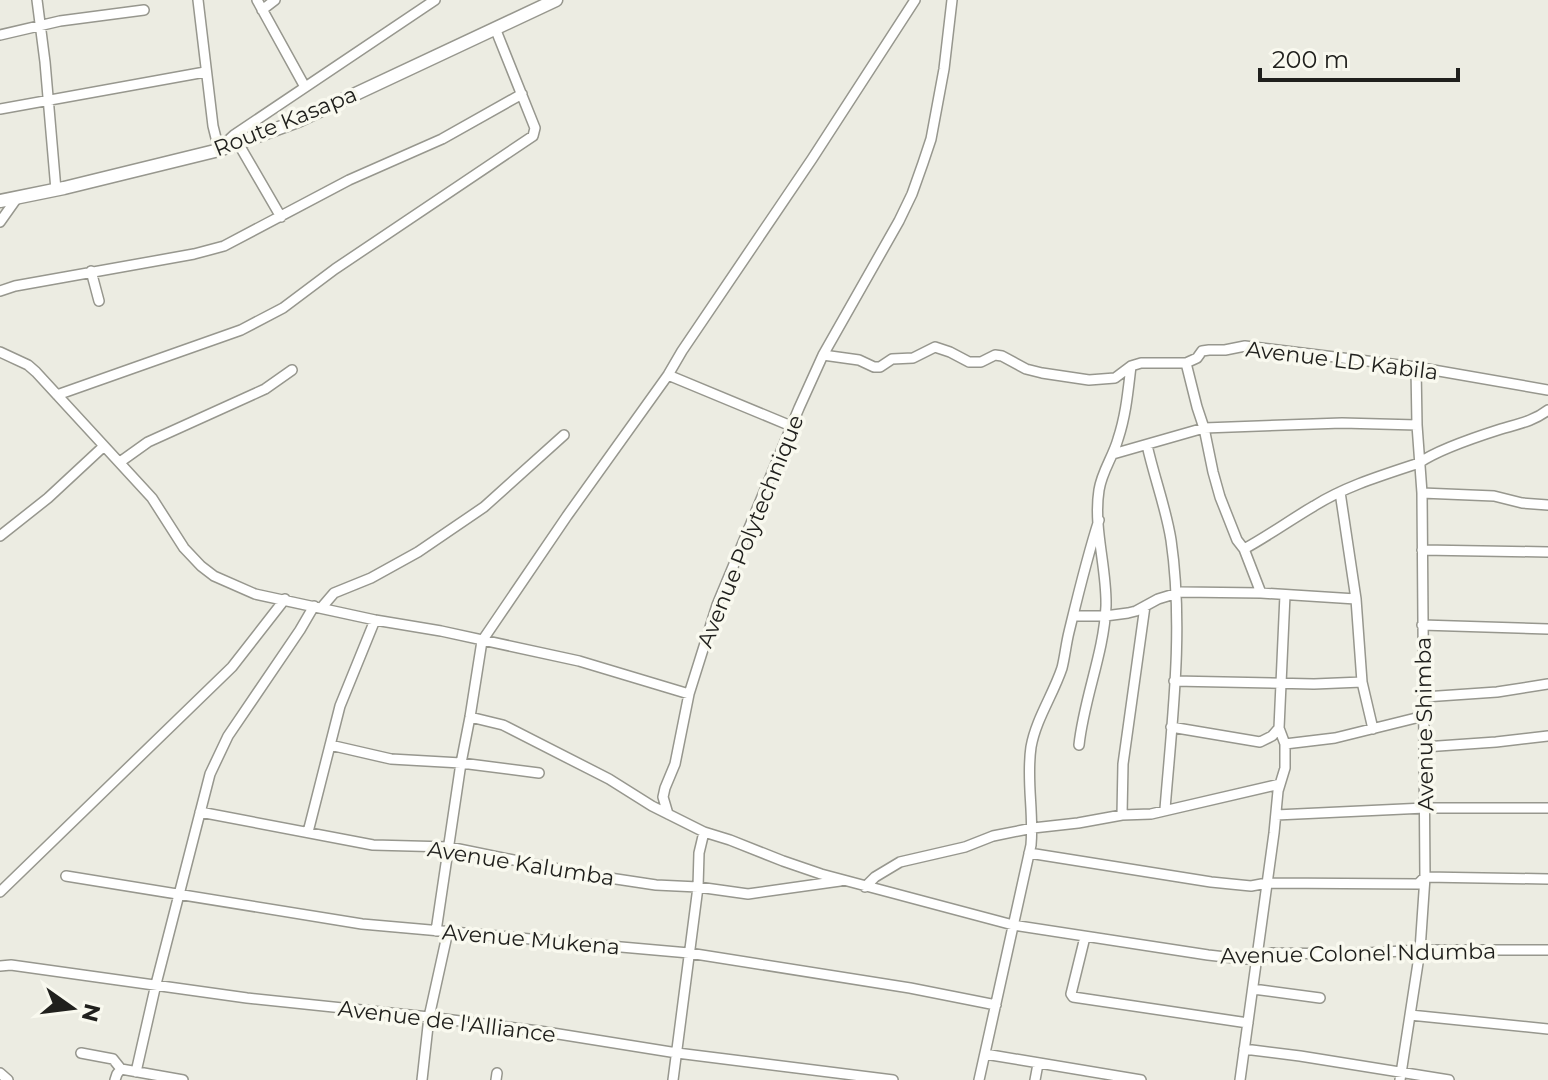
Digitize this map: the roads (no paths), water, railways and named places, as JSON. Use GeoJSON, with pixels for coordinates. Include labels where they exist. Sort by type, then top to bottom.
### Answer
{"type":"FeatureCollection","features":[{"type":"Feature","properties":{"kind":"main road","name":"Route Kasapa"},"geometry":{"type":"LineString","coordinates":[[0,201],[219,150],[298,121],[556,0]]}},
{"type":"Feature","properties":{"kind":"street"},"geometry":{"type":"LineString","coordinates":[[37,0],[56,190]]}},
{"type":"Feature","properties":{"kind":"street"},"geometry":{"type":"LineString","coordinates":[[198,0],[205,72],[219,150]]}},
{"type":"Feature","properties":{"kind":"street"},"geometry":{"type":"LineString","coordinates":[[275,0],[259,5],[305,87]]}},
{"type":"Feature","properties":{"kind":"street"},"geometry":{"type":"LineString","coordinates":[[219,150],[234,135],[435,0]]}},
{"type":"Feature","properties":{"kind":"street"},"geometry":{"type":"LineString","coordinates":[[436,931],[482,641],[668,375],[915,0]]}},
{"type":"Feature","properties":{"kind":"street","name":"Avenue Polytechnique"},"geometry":{"type":"LineString","coordinates":[[668,814],[663,797],[675,764],[689,694],[717,605],[823,355],[899,221],[923,163],[931,139],[944,69],[952,0]]}},
{"type":"Feature","properties":{"kind":"street"},"geometry":{"type":"LineString","coordinates":[[0,35],[115,9],[144,10]]}},
{"type":"Feature","properties":{"kind":"street"},"geometry":{"type":"LineString","coordinates":[[57,395],[241,330],[283,308],[533,136],[535,128],[495,28]]}},
{"type":"Feature","properties":{"kind":"street"},"geometry":{"type":"LineString","coordinates":[[0,109],[205,72]]}},
{"type":"Feature","properties":{"kind":"street"},"geometry":{"type":"LineString","coordinates":[[0,291],[224,246],[349,180],[442,139],[522,94]]}},
{"type":"Feature","properties":{"kind":"street"},"geometry":{"type":"LineString","coordinates":[[238,143],[281,217]]}},
{"type":"Feature","properties":{"kind":"street"},"geometry":{"type":"LineString","coordinates":[[0,222],[17,198]]}},
{"type":"Feature","properties":{"kind":"street"},"geometry":{"type":"LineString","coordinates":[[91,271],[99,301]]}},
{"type":"Feature","properties":{"kind":"street","name":"Avenue LD Kabila"},"geometry":{"type":"LineString","coordinates":[[823,355],[859,360],[880,367],[892,359],[913,358],[935,347],[969,362],[1002,356],[1026,369],[1089,380],[1115,378],[1131,366],[1186,363],[1197,358],[1202,351],[1245,346],[1416,367],[1548,390]]}},
{"type":"Feature","properties":{"kind":"street"},"geometry":{"type":"LineString","coordinates":[[0,352],[28,365],[57,395],[152,498],[177,539],[210,574],[255,594],[579,661],[689,694]]}},
{"type":"Feature","properties":{"kind":"street"},"geometry":{"type":"LineString","coordinates":[[1186,363],[1220,497],[1261,593]]}},
{"type":"Feature","properties":{"kind":"street"},"geometry":{"type":"LineString","coordinates":[[1079,745],[1105,616],[1098,498],[1102,474],[1123,425],[1131,366]]}},
{"type":"Feature","properties":{"kind":"street","name":"Avenue Shimba"},"geometry":{"type":"LineString","coordinates":[[1401,1076],[1420,950],[1425,877],[1422,493],[1416,367]]}},
{"type":"Feature","properties":{"kind":"street"},"geometry":{"type":"LineString","coordinates":[[120,462],[148,442],[265,389],[292,370]]}},
{"type":"Feature","properties":{"kind":"street"},"geometry":{"type":"LineString","coordinates":[[668,375],[791,426]]}},
{"type":"Feature","properties":{"kind":"street"},"geometry":{"type":"LineString","coordinates":[[1244,549],[1340,492],[1535,419],[1548,410]]}},
{"type":"Feature","properties":{"kind":"street"},"geometry":{"type":"LineString","coordinates":[[1113,454],[1204,428],[1342,423],[1417,425]]}},
{"type":"Feature","properties":{"kind":"street"},"geometry":{"type":"LineString","coordinates":[[136,1072],[210,774],[222,747],[300,630],[318,606],[334,593],[371,578],[418,552],[484,507],[564,435]]}},
{"type":"Feature","properties":{"kind":"street"},"geometry":{"type":"LineString","coordinates":[[1147,445],[1171,542],[1175,593],[1174,681],[1165,809]]}},
{"type":"Feature","properties":{"kind":"street"},"geometry":{"type":"LineString","coordinates":[[0,536],[48,498],[104,446]]}},
{"type":"Feature","properties":{"kind":"street"},"geometry":{"type":"LineString","coordinates":[[1340,492],[1356,599],[1362,682],[1373,729]]}},
{"type":"Feature","properties":{"kind":"street"},"geometry":{"type":"LineString","coordinates":[[1422,493],[1494,496],[1548,505]]}},
{"type":"Feature","properties":{"kind":"street"},"geometry":{"type":"LineString","coordinates":[[979,1080],[1033,828],[1029,781],[1032,742],[1063,664],[1099,520]]}},
{"type":"Feature","properties":{"kind":"street"},"geometry":{"type":"LineString","coordinates":[[1422,550],[1548,552]]}},
{"type":"Feature","properties":{"kind":"street"},"geometry":{"type":"LineString","coordinates":[[1074,616],[1128,613],[1184,591],[1356,599]]}},
{"type":"Feature","properties":{"kind":"street"},"geometry":{"type":"LineString","coordinates":[[1240,1080],[1278,797],[1285,768],[1285,744],[1279,728],[1285,595]]}},
{"type":"Feature","properties":{"kind":"street"},"geometry":{"type":"LineString","coordinates":[[0,892],[232,667],[285,599]]}},
{"type":"Feature","properties":{"kind":"street"},"geometry":{"type":"LineString","coordinates":[[1122,815],[1123,764],[1145,606]]}},
{"type":"Feature","properties":{"kind":"street"},"geometry":{"type":"LineString","coordinates":[[308,832],[344,692],[375,620]]}},
{"type":"Feature","properties":{"kind":"street"},"geometry":{"type":"LineString","coordinates":[[1422,625],[1548,629]]}},
{"type":"Feature","properties":{"kind":"street"},"geometry":{"type":"LineString","coordinates":[[1174,681],[1362,682]]}},
{"type":"Feature","properties":{"kind":"street"},"geometry":{"type":"LineString","coordinates":[[1424,697],[1497,692],[1548,684]]}},
{"type":"Feature","properties":{"kind":"street"},"geometry":{"type":"LineString","coordinates":[[1285,744],[1335,738],[1424,716]]}},
{"type":"Feature","properties":{"kind":"street","name":"Avenue Colonel Ndumba"},"geometry":{"type":"LineString","coordinates":[[470,717],[503,725],[704,832],[844,881],[1013,925],[1243,959],[1271,953],[1548,950]]}},
{"type":"Feature","properties":{"kind":"street"},"geometry":{"type":"LineString","coordinates":[[1171,727],[1260,742],[1279,728]]}},
{"type":"Feature","properties":{"kind":"street"},"geometry":{"type":"LineString","coordinates":[[1424,747],[1548,736]]}},
{"type":"Feature","properties":{"kind":"street"},"geometry":{"type":"LineString","coordinates":[[330,745],[391,759],[461,763],[539,773]]}},
{"type":"Feature","properties":{"kind":"street"},"geometry":{"type":"LineString","coordinates":[[865,887],[875,877],[903,861],[965,847],[993,836],[1122,815],[1143,815],[1280,784]]}},
{"type":"Feature","properties":{"kind":"street"},"geometry":{"type":"LineString","coordinates":[[1276,815],[1425,808],[1548,808]]}},
{"type":"Feature","properties":{"kind":"street","name":"Avenue Kalumba"},"geometry":{"type":"LineString","coordinates":[[200,812],[373,845],[449,847],[656,885],[748,894],[844,881]]}},
{"type":"Feature","properties":{"kind":"street"},"geometry":{"type":"LineString","coordinates":[[673,1080],[704,832]]}},
{"type":"Feature","properties":{"kind":"street"},"geometry":{"type":"LineString","coordinates":[[1029,853],[1251,886],[1267,883],[1418,884],[1425,877],[1548,879]]}},
{"type":"Feature","properties":{"kind":"street","name":"Avenue Mukena"},"geometry":{"type":"LineString","coordinates":[[66,876],[362,924],[689,953],[996,1005]]}},
{"type":"Feature","properties":{"kind":"street"},"geometry":{"type":"LineString","coordinates":[[422,1080],[429,1017],[448,931]]}},
{"type":"Feature","properties":{"kind":"street"},"geometry":{"type":"LineString","coordinates":[[1085,937],[1071,994],[1073,997],[1248,1023]]}},
{"type":"Feature","properties":{"kind":"street","name":"Avenue de l'Alliance"},"geometry":{"type":"LineString","coordinates":[[0,966],[11,965],[247,998],[429,1017],[893,1080]]}},
{"type":"Feature","properties":{"kind":"street"},"geometry":{"type":"LineString","coordinates":[[1253,989],[1320,998]]}},
{"type":"Feature","properties":{"kind":"street"},"geometry":{"type":"LineString","coordinates":[[1410,1015],[1548,1029]]}},
{"type":"Feature","properties":{"kind":"street"},"geometry":{"type":"LineString","coordinates":[[1244,1049],[1300,1056],[1401,1076],[1449,1080]]}},
{"type":"Feature","properties":{"kind":"street"},"geometry":{"type":"LineString","coordinates":[[81,1053],[113,1059],[121,1069],[183,1080]]}},
{"type":"Feature","properties":{"kind":"street"},"geometry":{"type":"LineString","coordinates":[[985,1054],[1141,1080]]}},
{"type":"Feature","properties":{"kind":"street"},"geometry":{"type":"LineString","coordinates":[[1035,1080],[1038,1064]]}},
{"type":"Feature","properties":{"kind":"street"},"geometry":{"type":"LineString","coordinates":[[115,1080],[121,1069]]}},
{"type":"Feature","properties":{"kind":"street"},"geometry":{"type":"LineString","coordinates":[[0,1073],[8,1080]]}}]}
